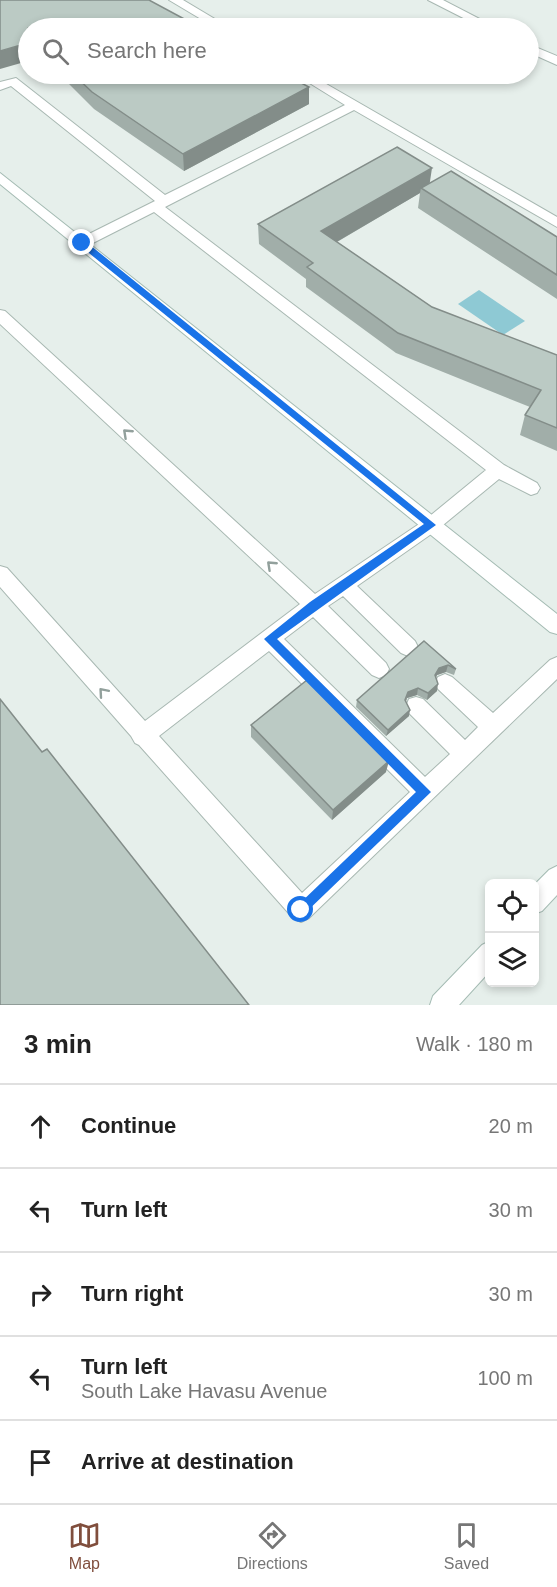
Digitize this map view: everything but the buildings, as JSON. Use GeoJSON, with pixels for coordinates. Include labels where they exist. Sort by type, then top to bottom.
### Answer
{"type":"FeatureCollection","features":[{"type":"Feature","properties":{"kind":"main road"},"geometry":{"type":"LineString","coordinates":[[175,0],[206,18]]}},
{"type":"Feature","properties":{"kind":"main road"},"geometry":{"type":"LineString","coordinates":[[434,0],[471,18]]}},
{"type":"Feature","properties":{"kind":"main road"},"geometry":{"type":"LineString","coordinates":[[539,52],[557,61]]}},
{"type":"Feature","properties":{"kind":"main road"},"geometry":{"type":"LineString","coordinates":[[0,86],[12,81],[160,203],[498,470],[531,488]]}},
{"type":"Feature","properties":{"kind":"main road"},"geometry":{"type":"LineString","coordinates":[[318,84],[557,223]]}},
{"type":"Feature","properties":{"kind":"main road"},"geometry":{"type":"LineString","coordinates":[[82,243],[354,105]]}},
{"type":"Feature","properties":{"kind":"main road"},"geometry":{"type":"LineString","coordinates":[[0,177],[431,525],[556,622]]}},
{"type":"Feature","properties":{"kind":"main road"},"geometry":{"type":"LineString","coordinates":[[0,315],[314,605],[379,669]]}},
{"type":"Feature","properties":{"kind":"main road"},"geometry":{"type":"LineString","coordinates":[[142,736],[314,605],[431,525],[498,470]]}},
{"type":"Feature","properties":{"kind":"main road"},"geometry":{"type":"LineString","coordinates":[[0,574],[142,736],[301,910],[557,666]]}},
{"type":"Feature","properties":{"kind":"main road"},"geometry":{"type":"LineString","coordinates":[[343,584],[408,647]]}},
{"type":"Feature","properties":{"kind":"main road"},"geometry":{"type":"LineString","coordinates":[[270,639],[425,792]]}},
{"type":"Feature","properties":{"kind":"main road"},"geometry":{"type":"LineString","coordinates":[[445,683],[493,727]]}},
{"type":"Feature","properties":{"kind":"main road"},"geometry":{"type":"LineString","coordinates":[[416,706],[465,755]]}},
{"type":"Feature","properties":{"kind":"main road"},"geometry":{"type":"LineString","coordinates":[[539,898],[557,878]]}},
{"type":"Feature","properties":{"kind":"main road"},"geometry":{"type":"LineString","coordinates":[[442,1005],[485,957]]}},
{"type":"Feature","properties":{"kind":"water"},"geometry":{"type":"Polygon","coordinates":[[[479,290],[525,321],[503,335],[458,304],[479,290]]]}},
{"type":"Feature","properties":{"kind":"route"},"geometry":{"type":"LineString","coordinates":[[82,243],[431,525],[343,584],[270,639],[425,792],[301,910]]}}]}
